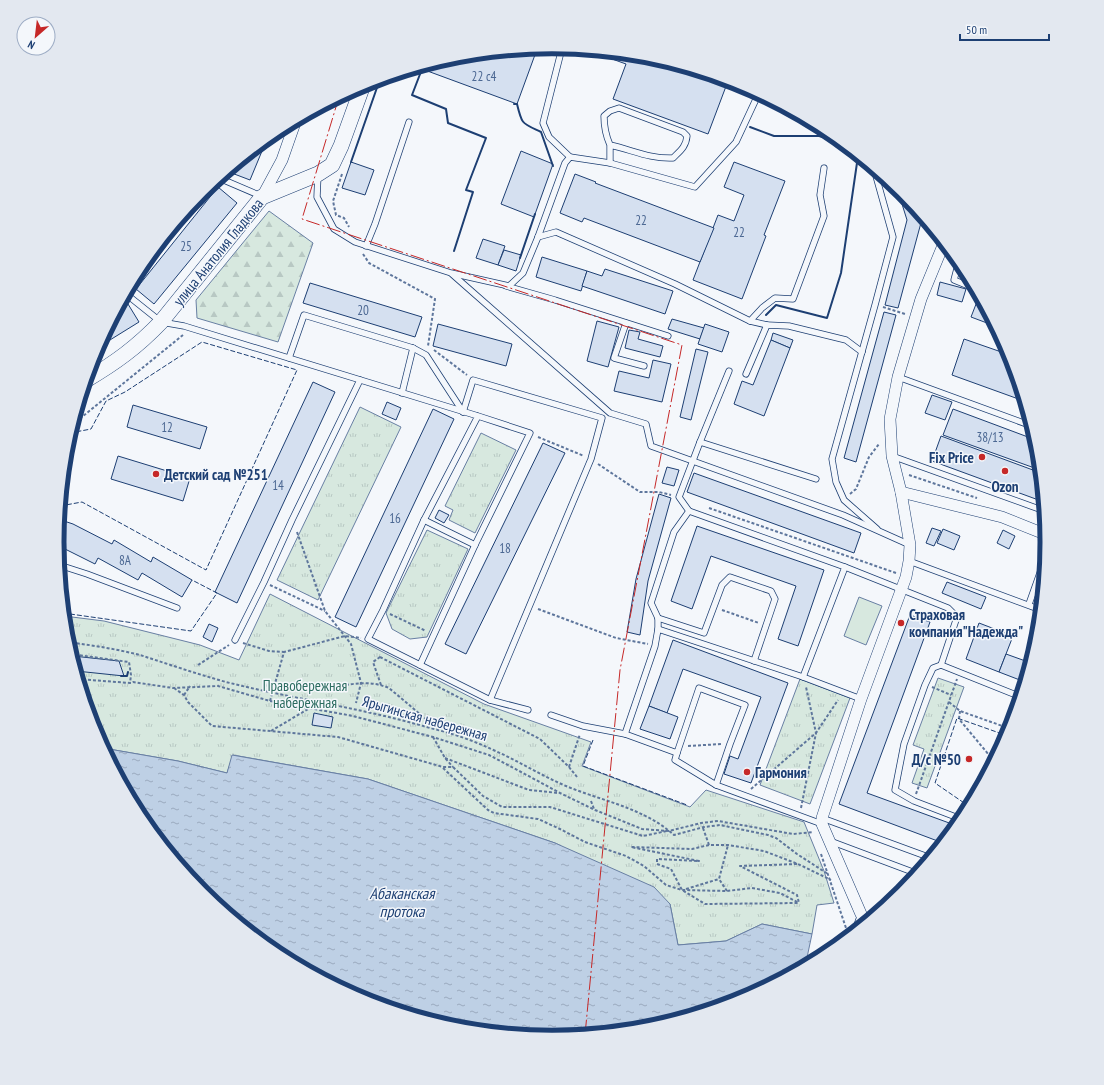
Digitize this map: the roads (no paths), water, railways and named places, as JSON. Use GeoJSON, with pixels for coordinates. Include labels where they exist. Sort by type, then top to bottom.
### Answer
{"type":"FeatureCollection","features":[{"type":"Feature","properties":{"kind":"main road","name":"улица Анатолия Гладкова"},"geometry":{"type":"LineString","coordinates":[[93,376],[132,350],[146,338],[161,322],[262,197],[318,174],[332,165],[341,146],[360,93]]}},
{"type":"Feature","properties":{"kind":"street"},"geometry":{"type":"LineString","coordinates":[[262,197],[282,160],[293,128]]}},
{"type":"Feature","properties":{"kind":"street"},"geometry":{"type":"LineString","coordinates":[[861,914],[822,821],[861,699],[906,577],[910,545],[902,492],[892,456],[890,419],[898,377],[921,299],[942,248]]}},
{"type":"Feature","properties":{"kind":"street"},"geometry":{"type":"LineString","coordinates":[[902,492],[1002,517],[1040,533]]}},
{"type":"Feature","properties":{"kind":"lane"},"geometry":{"type":"LineString","coordinates":[[560,54],[543,123],[550,137],[570,157],[610,163],[695,187],[736,142],[756,99]]}},
{"type":"Feature","properties":{"kind":"lane"},"geometry":{"type":"LineString","coordinates":[[610,145],[621,147],[647,156],[673,158],[687,142],[687,136],[683,132],[619,108],[610,111],[604,116],[604,123],[606,137],[610,145],[610,163]]}},
{"type":"Feature","properties":{"kind":"lane"},"geometry":{"type":"LineString","coordinates":[[366,246],[375,224],[409,122]]}},
{"type":"Feature","properties":{"kind":"lane"},"geometry":{"type":"LineString","coordinates":[[509,286],[522,273],[538,238],[565,163],[570,157]]}},
{"type":"Feature","properties":{"kind":"lane"},"geometry":{"type":"LineString","coordinates":[[750,321],[762,308],[775,298],[793,299],[824,216],[820,195],[824,168]]}},
{"type":"Feature","properties":{"kind":"lane"},"geometry":{"type":"LineString","coordinates":[[318,174],[317,197],[334,229],[355,242],[451,273],[509,286],[668,336]]}},
{"type":"Feature","properties":{"kind":"lane"},"geometry":{"type":"LineString","coordinates":[[876,177],[893,237],[832,460],[836,482],[844,500],[882,533]]}},
{"type":"Feature","properties":{"kind":"lane"},"geometry":{"type":"LineString","coordinates":[[224,180],[262,197]]}},
{"type":"Feature","properties":{"kind":"lane"},"geometry":{"type":"LineString","coordinates":[[538,238],[556,232],[675,284],[750,321],[766,325],[789,326],[846,340],[862,352]]}},
{"type":"Feature","properties":{"kind":"lane"},"geometry":{"type":"LineString","coordinates":[[957,269],[954,280],[967,285]]}},
{"type":"Feature","properties":{"kind":"lane"},"geometry":{"type":"LineString","coordinates":[[451,273],[610,413],[646,424],[651,446],[843,515],[910,545]]}},
{"type":"Feature","properties":{"kind":"lane"},"geometry":{"type":"LineString","coordinates":[[130,297],[161,322],[184,326],[530,433],[420,665]]}},
{"type":"Feature","properties":{"kind":"lane"},"geometry":{"type":"LineString","coordinates":[[289,358],[304,315],[414,348],[426,355],[463,412]]}},
{"type":"Feature","properties":{"kind":"lane"},"geometry":{"type":"LineString","coordinates":[[626,323],[614,358],[644,366]]}},
{"type":"Feature","properties":{"kind":"lane"},"geometry":{"type":"LineString","coordinates":[[746,374],[766,325]]}},
{"type":"Feature","properties":{"kind":"lane"},"geometry":{"type":"LineString","coordinates":[[402,393],[414,348]]}},
{"type":"Feature","properties":{"kind":"lane"},"geometry":{"type":"LineString","coordinates":[[729,371],[679,497],[689,511],[845,567],[948,608],[957,618],[941,665]]}},
{"type":"Feature","properties":{"kind":"lane"},"geometry":{"type":"LineString","coordinates":[[898,377],[1026,424]]}},
{"type":"Feature","properties":{"kind":"lane"},"geometry":{"type":"LineString","coordinates":[[235,640],[360,380]]}},
{"type":"Feature","properties":{"kind":"lane"},"geometry":{"type":"LineString","coordinates":[[463,412],[473,380],[602,418],[591,459],[490,700]]}},
{"type":"Feature","properties":{"kind":"lane"},"geometry":{"type":"LineString","coordinates":[[478,416],[424,520],[383,610],[368,639],[490,700],[528,710]]}},
{"type":"Feature","properties":{"kind":"lane"},"geometry":{"type":"LineString","coordinates":[[700,442],[816,480]]}},
{"type":"Feature","properties":{"kind":"lane"},"geometry":{"type":"LineString","coordinates":[[892,456],[1039,509]]}},
{"type":"Feature","properties":{"kind":"lane"},"geometry":{"type":"LineString","coordinates":[[626,734],[655,646],[658,618],[652,603],[674,532],[689,511]]}},
{"type":"Feature","properties":{"kind":"lane"},"geometry":{"type":"LineString","coordinates":[[424,520],[476,545]]}},
{"type":"Feature","properties":{"kind":"lane"},"geometry":{"type":"LineString","coordinates":[[909,561],[1036,607]]}},
{"type":"Feature","properties":{"kind":"lane"},"geometry":{"type":"LineString","coordinates":[[65,567],[177,608]]}},
{"type":"Feature","properties":{"kind":"lane"},"geometry":{"type":"LineString","coordinates":[[803,677],[845,567]]}},
{"type":"Feature","properties":{"kind":"lane"},"geometry":{"type":"LineString","coordinates":[[1029,604],[1039,576]]}},
{"type":"Feature","properties":{"kind":"lane"},"geometry":{"type":"LineString","coordinates":[[658,618],[704,633],[722,585],[730,577],[771,591],[774,599],[754,661]]}},
{"type":"Feature","properties":{"kind":"lane"},"geometry":{"type":"LineString","coordinates":[[658,629],[803,677],[861,699]]}},
{"type":"Feature","properties":{"kind":"lane"},"geometry":{"type":"LineString","coordinates":[[956,817],[914,800],[895,790],[904,744],[933,668],[941,665],[1016,695]]}},
{"type":"Feature","properties":{"kind":"lane"},"geometry":{"type":"LineString","coordinates":[[716,785],[745,705],[699,688],[676,753],[676,760],[716,785],[799,815],[822,821],[926,856]]}},
{"type":"Feature","properties":{"kind":"lane"},"geometry":{"type":"LineString","coordinates":[[551,715],[582,726],[626,734],[676,753]]}},
{"type":"Feature","properties":{"kind":"lane"},"geometry":{"type":"LineString","coordinates":[[829,840],[912,872]]}},
{"type":"Feature","properties":{"kind":"lane"},"geometry":{"type":"LineString","coordinates":[[858,923],[861,914],[866,916]]}},
{"type":"Feature","properties":{"kind":"water","name":"Абаканская протока"},"geometry":{"type":"Polygon","coordinates":[[[110,749],[178,761],[227,773],[232,755],[368,779],[555,843],[654,887],[670,904],[678,945],[726,941],[762,924],[812,934],[807,959],[768,981],[709,1005],[647,1022],[584,1030],[520,1030],[457,1022],[426,1014],[365,994],[336,981],[281,949],[230,910],[185,865],[164,840],[129,787],[110,749]]]}},
{"type":"Feature","properties":{"kind":"place","name":"Fix Price"},"geometry":{"type":"Point","coordinates":[982,457]}},
{"type":"Feature","properties":{"kind":"place","name":"Ozon"},"geometry":{"type":"Point","coordinates":[1005,471]}},
{"type":"Feature","properties":{"kind":"place","name":"Детский сад №251"},"geometry":{"type":"Point","coordinates":[156,474]}},
{"type":"Feature","properties":{"kind":"place","name":"Страховая компания\"Надежда\""},"geometry":{"type":"Point","coordinates":[901,623]}},
{"type":"Feature","properties":{"kind":"place","name":"Д/с №50"},"geometry":{"type":"Point","coordinates":[969,759]}},
{"type":"Feature","properties":{"kind":"place","name":"Гармония"},"geometry":{"type":"Point","coordinates":[747,772]}},
{"type":"Feature","properties":{"kind":"park label","name":"Правобережная набережная"},"geometry":{"type":"Point","coordinates":[305,694]}}]}
